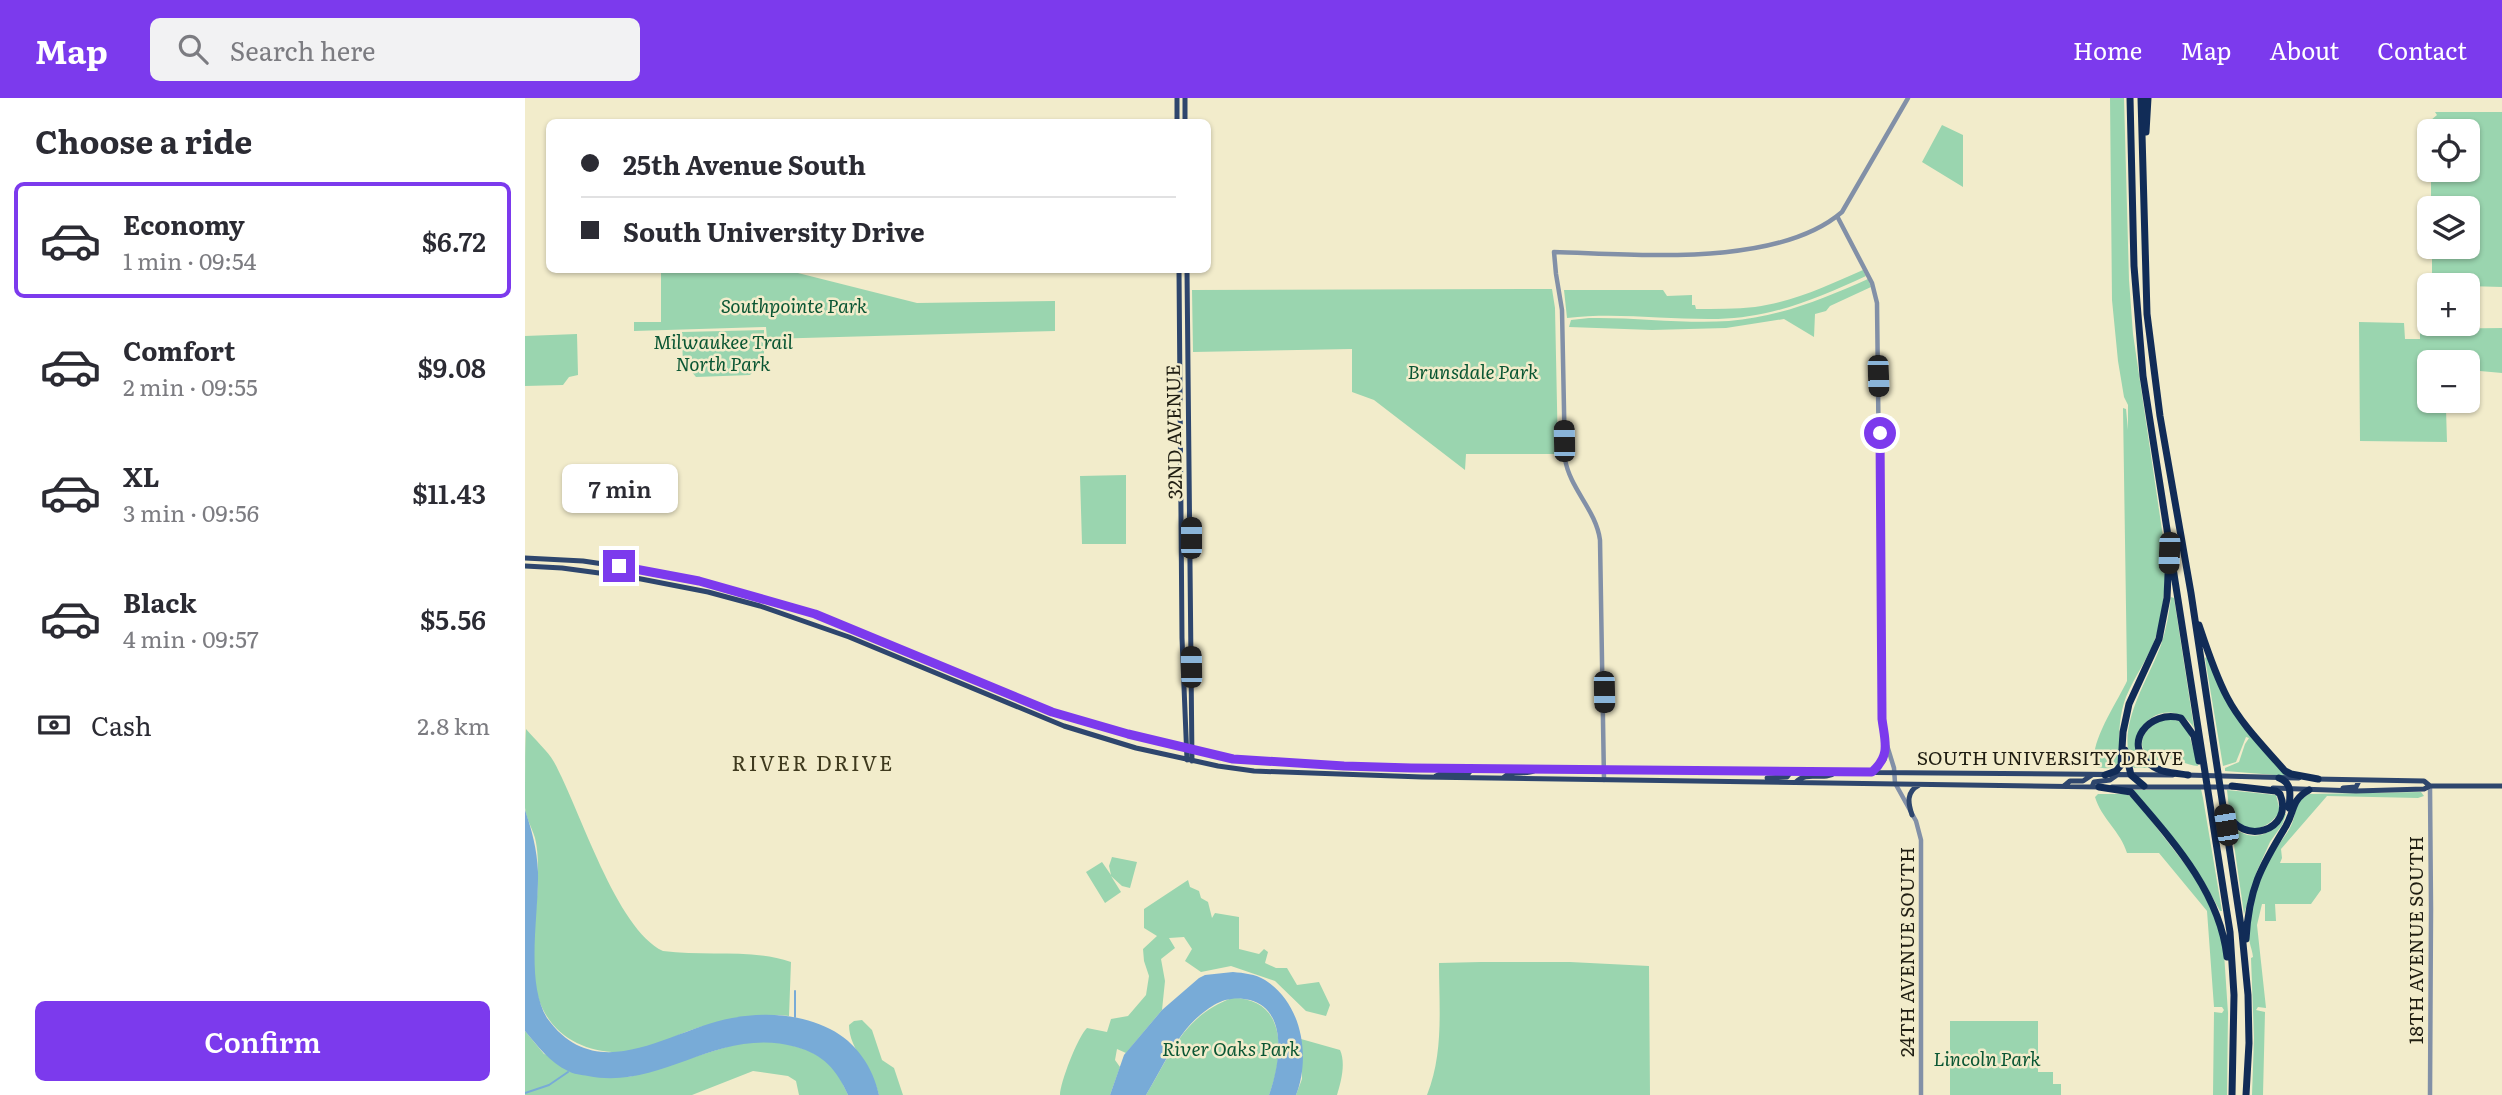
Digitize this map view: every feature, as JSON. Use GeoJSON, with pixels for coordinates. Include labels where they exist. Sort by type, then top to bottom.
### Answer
{"type":"FeatureCollection","features":[{"type":"Feature","properties":{"kind":"highway"},"geometry":{"type":"LineString","coordinates":[[2128,98],[2136,308],[2143,376],[2202,763]]}},
{"type":"Feature","properties":{"kind":"highway"},"geometry":{"type":"LineString","coordinates":[[2141,98],[2144,261],[2151,355],[2222,794],[2245,965],[2249,1043],[2246,1095]]}},
{"type":"Feature","properties":{"kind":"highway"},"geometry":{"type":"LineString","coordinates":[[2142,178],[2148,98]]}},
{"type":"Feature","properties":{"kind":"highway"},"geometry":{"type":"LineString","coordinates":[[2105,775],[2116,771],[2121,765],[2123,732],[2129,704],[2154,653],[2162,625],[2167,598],[2169,538]]}},
{"type":"Feature","properties":{"kind":"highway"},"geometry":{"type":"LineString","coordinates":[[2191,593],[2213,668],[2228,699],[2285,771],[2318,779]]}},
{"type":"Feature","properties":{"kind":"highway"},"geometry":{"type":"LineString","coordinates":[[2188,775],[2164,771],[2152,767],[2146,761],[2139,743],[2141,732],[2151,720],[2166,716],[2181,718],[2194,736],[2210,798],[2230,932],[2234,1013],[2232,1095]]}},
{"type":"Feature","properties":{"kind":"highway"},"geometry":{"type":"LineString","coordinates":[[2123,732],[2131,775],[2144,786]]}},
{"type":"Feature","properties":{"kind":"highway"},"geometry":{"type":"LineString","coordinates":[[2279,778],[2288,782],[2290,816]]}},
{"type":"Feature","properties":{"kind":"highway"},"geometry":{"type":"LineString","coordinates":[[2222,794],[2234,824],[2244,830],[2267,830],[2282,816],[2282,799],[2276,791],[2231,786]]}},
{"type":"Feature","properties":{"kind":"highway"},"geometry":{"type":"LineString","coordinates":[[2096,787],[2131,792],[2207,891],[2217,911],[2225,939],[2234,1013]]}},
{"type":"Feature","properties":{"kind":"highway"},"geometry":{"type":"LineString","coordinates":[[2245,965],[2252,890],[2265,859],[2300,795],[2309,790]]}},
{"type":"Feature","properties":{"kind":"main road"},"geometry":{"type":"LineString","coordinates":[[1177,98],[1177,119]]}},
{"type":"Feature","properties":{"kind":"main road"},"geometry":{"type":"LineString","coordinates":[[1185,98],[1185,119]]}},
{"type":"Feature","properties":{"kind":"main road","name":"32ND AVENUE"},"geometry":{"type":"LineString","coordinates":[[1179,273],[1182,638],[1189,749]]}},
{"type":"Feature","properties":{"kind":"main road","name":"32ND AVENUE"},"geometry":{"type":"LineString","coordinates":[[1187,273],[1189,761]]}},
{"type":"Feature","properties":{"kind":"main road","name":"SOUTH UNIVERSITY DRIVE"},"geometry":{"type":"LineString","coordinates":[[525,558],[583,561],[633,568],[734,590],[815,614],[1052,712],[1233,759],[1291,764],[1472,769],[2188,775],[2424,781],[2430,786]]}},
{"type":"Feature","properties":{"kind":"main road","name":"SOUTH UNIVERSITY DRIVE"},"geometry":{"type":"LineString","coordinates":[[525,566],[636,578],[760,606],[849,637],[1044,718],[1096,736],[1189,761],[1254,771],[1434,778],[2096,787],[2231,786],[2355,791],[2424,789],[2430,786],[2502,786]]}},
{"type":"Feature","properties":{"kind":"main road"},"geometry":{"type":"LineString","coordinates":[[1872,772],[1884,760],[1886,742]]}},
{"type":"Feature","properties":{"kind":"main road"},"geometry":{"type":"LineString","coordinates":[[1434,778],[1440,774],[1468,774],[1472,769]]}},
{"type":"Feature","properties":{"kind":"main road"},"geometry":{"type":"LineString","coordinates":[[1503,778],[1511,773],[1527,774],[1537,769]]}},
{"type":"Feature","properties":{"kind":"main road"},"geometry":{"type":"LineString","coordinates":[[1758,781],[1787,777],[1791,772]]}},
{"type":"Feature","properties":{"kind":"main road"},"geometry":{"type":"LineString","coordinates":[[1796,782],[1804,776],[1831,776],[1836,772]]}},
{"type":"Feature","properties":{"kind":"main road"},"geometry":{"type":"LineString","coordinates":[[2064,786],[2070,781],[2083,781],[2093,774]]}},
{"type":"Feature","properties":{"kind":"main road"},"geometry":{"type":"LineString","coordinates":[[2096,787],[2094,782],[2110,780],[2117,775]]}},
{"type":"Feature","properties":{"kind":"main road"},"geometry":{"type":"LineString","coordinates":[[2309,790],[2356,787],[2360,781]]}},
{"type":"Feature","properties":{"kind":"main road"},"geometry":{"type":"LineString","coordinates":[[1912,815],[1910,793],[1924,783]]}},
{"type":"Feature","properties":{"kind":"street"},"geometry":{"type":"LineString","coordinates":[[1604,780],[1600,540],[1590,513],[1569,478],[1565,459],[1562,310],[1554,252],[1715,253],[1760,248],[1811,232],[1837,216],[1849,201],[1908,98]]}},
{"type":"Feature","properties":{"kind":"street","name":"24TH AVENUE SOUTH"},"geometry":{"type":"LineString","coordinates":[[1837,216],[1872,284],[1877,303],[1882,719],[1895,783],[1920,831],[1922,849],[1921,1095]]}},
{"type":"Feature","properties":{"kind":"street","name":"18TH AVENUE SOUTH"},"geometry":{"type":"LineString","coordinates":[[2430,786],[2430,1095]]}},
{"type":"Feature","properties":{"kind":"green space"},"geometry":{"type":"Polygon","coordinates":[[[2110,98],[2124,98],[2133,334],[2166,557],[2163,605],[2157,633],[2123,705],[2119,762],[2108,768],[2096,767],[2095,748],[2104,724],[2127,681],[2123,408],[2126,409],[2128,430],[2128,405],[2124,397],[2118,361],[2112,300],[2110,98]]]}},
{"type":"Feature","properties":{"kind":"green space"},"geometry":{"type":"Polygon","coordinates":[[[2435,112],[2502,112],[2502,287],[2480,286],[2480,273],[2432,273],[2432,259],[2480,259],[2480,196],[2431,196],[2431,182],[2480,182],[2480,119],[2432,119],[2437,115],[2435,112]]]}},
{"type":"Feature","properties":{"kind":"green space"},"geometry":{"type":"Polygon","coordinates":[[[1942,125],[1963,135],[1963,187],[1922,162],[1942,125]]]}},
{"type":"Feature","properties":{"kind":"green space"},"geometry":{"type":"Polygon","coordinates":[[[1863,270],[1866,276],[1830,292],[1757,315],[1718,319],[1605,316],[1567,318],[1564,290],[1663,290],[1667,296],[1692,295],[1692,305],[1695,305],[1696,309],[1755,307],[1797,297],[1863,270]]]}},
{"type":"Feature","properties":{"kind":"green space","name":"Southpointe Park"},"geometry":{"type":"Polygon","coordinates":[[[661,273],[798,273],[917,303],[1055,301],[1055,331],[767,339],[766,327],[634,331],[634,322],[661,322],[661,273]]]}},
{"type":"Feature","properties":{"kind":"green space"},"geometry":{"type":"Polygon","coordinates":[[[1868,279],[1871,287],[1815,314],[1814,337],[1784,319],[1726,328],[1652,330],[1569,327],[1571,320],[1589,318],[1694,322],[1747,319],[1800,306],[1868,279]]]}},
{"type":"Feature","properties":{"kind":"green space","name":"Brunsdale Park"},"geometry":{"type":"Polygon","coordinates":[[[1552,289],[1555,308],[1558,454],[1466,454],[1465,470],[1374,400],[1352,392],[1352,349],[1193,352],[1192,290],[1552,289]]]}},
{"type":"Feature","properties":{"kind":"green space"},"geometry":{"type":"Polygon","coordinates":[[[2359,322],[2404,323],[2405,339],[2420,339],[2420,336],[2480,336],[2480,328],[2502,328],[2502,373],[2480,371],[2480,350],[2417,350],[2417,413],[2446,413],[2447,442],[2360,441],[2359,322]]]}},
{"type":"Feature","properties":{"kind":"green space","name":"Milwaukee Trail North Park"},"geometry":{"type":"Polygon","coordinates":[[[764,330],[764,366],[756,368],[750,375],[696,377],[691,371],[683,369],[682,332],[764,330]]]}},
{"type":"Feature","properties":{"kind":"green space"},"geometry":{"type":"Polygon","coordinates":[[[577,334],[578,375],[569,377],[563,385],[525,386],[525,336],[577,334]]]}},
{"type":"Feature","properties":{"kind":"green space"},"geometry":{"type":"Polygon","coordinates":[[[1126,475],[1126,544],[1082,544],[1080,476],[1126,475]]]}},
{"type":"Feature","properties":{"kind":"green space"},"geometry":{"type":"Polygon","coordinates":[[[2171,597],[2174,598],[2194,728],[2174,713],[2151,718],[2139,732],[2142,760],[2150,768],[2134,768],[2129,753],[2130,722],[2161,645],[2171,597]]]}},
{"type":"Feature","properties":{"kind":"green space"},"geometry":{"type":"Polygon","coordinates":[[[2207,657],[2224,696],[2289,776],[2225,771],[2225,768],[2239,762],[2249,738],[2246,737],[2236,762],[2223,766],[2205,658],[2207,657]]]}},
{"type":"Feature","properties":{"kind":"green space"},"geometry":{"type":"Polygon","coordinates":[[[2162,718],[2180,721],[2189,734],[2198,766],[2169,758],[2153,763],[2147,756],[2143,750],[2143,738],[2162,718]]]}},
{"type":"Feature","properties":{"kind":"green space"},"geometry":{"type":"Polygon","coordinates":[[[526,729],[554,762],[615,894],[630,919],[646,938],[663,951],[760,955],[791,962],[789,1016],[779,1015],[700,1027],[646,1048],[612,1052],[580,1045],[554,1026],[538,997],[533,967],[538,861],[535,838],[525,808],[526,729]]]}},
{"type":"Feature","properties":{"kind":"green space"},"geometry":{"type":"Polygon","coordinates":[[[2201,789],[2222,911],[2203,880],[2133,790],[2201,789]]]}},
{"type":"Feature","properties":{"kind":"green space"},"geometry":{"type":"Polygon","coordinates":[[[2227,790],[2276,795],[2280,811],[2262,827],[2255,829],[2242,826],[2231,812],[2227,790]]]}},
{"type":"Feature","properties":{"kind":"green space"},"geometry":{"type":"Polygon","coordinates":[[[2421,792],[2424,796],[2418,798],[2327,796],[2281,849],[2280,863],[2321,863],[2321,890],[2311,904],[2275,904],[2276,921],[2265,921],[2265,904],[2262,904],[2257,925],[2266,1008],[2258,1007],[2256,1010],[2265,1012],[2263,1095],[2252,1095],[2254,1038],[2250,914],[2259,882],[2292,824],[2297,802],[2309,794],[2421,792]]]}},
{"type":"Feature","properties":{"kind":"green space"},"geometry":{"type":"Polygon","coordinates":[[[2098,794],[2125,794],[2133,797],[2201,885],[2223,938],[2228,1013],[2227,1095],[2213,1095],[2214,1012],[2222,1013],[2224,1010],[2222,1007],[2214,1007],[2207,911],[2159,853],[2127,853],[2098,805],[2095,797],[2098,794]]]}},
{"type":"Feature","properties":{"kind":"green space"},"geometry":{"type":"Polygon","coordinates":[[[2284,814],[2282,825],[2270,842],[2257,871],[2244,914],[2232,831],[2234,828],[2241,833],[2256,836],[2269,832],[2284,814]]]}},
{"type":"Feature","properties":{"kind":"green space"},"geometry":{"type":"Polygon","coordinates":[[[1112,857],[1137,862],[1130,888],[1122,886],[1111,876],[1121,892],[1105,903],[1086,872],[1102,862],[1111,875],[1109,866],[1112,857]]]}},
{"type":"Feature","properties":{"kind":"green space"},"geometry":{"type":"Polygon","coordinates":[[[1188,880],[1190,887],[1199,891],[1201,898],[1208,902],[1212,918],[1215,913],[1239,917],[1239,949],[1259,954],[1264,949],[1268,952],[1265,963],[1276,968],[1287,968],[1297,985],[1319,982],[1330,1005],[1326,1016],[1306,1011],[1275,981],[1231,966],[1201,972],[1185,961],[1192,949],[1184,937],[1169,938],[1175,948],[1161,959],[1165,981],[1162,1010],[1126,1053],[1117,1049],[1115,1060],[1120,1067],[1110,1095],[1060,1095],[1070,1060],[1087,1028],[1107,1032],[1111,1019],[1128,1016],[1146,995],[1149,976],[1143,949],[1157,936],[1144,928],[1144,909],[1188,880]]]}},
{"type":"Feature","properties":{"kind":"green space"},"geometry":{"type":"Polygon","coordinates":[[[1570,962],[1649,966],[1650,1095],[1427,1095],[1438,1046],[1439,963],[1570,962]]]}},
{"type":"Feature","properties":{"kind":"green space","name":"River Oaks Park"},"geometry":{"type":"Polygon","coordinates":[[[1232,998],[1250,1001],[1264,1008],[1272,1018],[1279,1047],[1269,1095],[1146,1095],[1171,1051],[1190,1026],[1201,1015],[1232,998]]]}},
{"type":"Feature","properties":{"kind":"green space"},"geometry":{"type":"Polygon","coordinates":[[[862,1020],[872,1030],[882,1060],[894,1068],[903,1095],[879,1095],[850,1034],[849,1025],[862,1020]]]}},
{"type":"Feature","properties":{"kind":"green space","name":"Lincoln Park"},"geometry":{"type":"Polygon","coordinates":[[[1950,1021],[2038,1021],[2038,1072],[2053,1072],[2053,1084],[2061,1084],[2061,1095],[1950,1095],[1950,1021]]]}},
{"type":"Feature","properties":{"kind":"green space"},"geometry":{"type":"Polygon","coordinates":[[[525,1031],[544,1054],[629,1077],[733,1045],[758,1041],[783,1043],[808,1050],[827,1061],[838,1074],[848,1095],[799,1095],[796,1081],[788,1076],[753,1071],[692,1095],[525,1095],[525,1031]]]}},
{"type":"Feature","properties":{"kind":"green space"},"geometry":{"type":"Polygon","coordinates":[[[1301,1039],[1340,1050],[1343,1067],[1337,1095],[1296,1095],[1302,1079],[1301,1039]]]}},
{"type":"Feature","properties":{"kind":"water"},"geometry":{"type":"Polygon","coordinates":[[[525,810],[534,840],[538,872],[536,986],[547,1018],[567,1039],[589,1049],[612,1052],[660,1042],[732,1018],[757,1015],[795,1017],[819,1024],[848,1041],[868,1065],[879,1095],[848,1095],[834,1071],[814,1054],[796,1047],[768,1043],[741,1044],[666,1068],[615,1078],[575,1074],[555,1063],[525,1031],[525,810]]]}},
{"type":"Feature","properties":{"kind":"water"},"geometry":{"type":"Polygon","coordinates":[[[1233,972],[1265,980],[1288,1002],[1295,1016],[1303,1048],[1303,1064],[1296,1095],[1269,1095],[1278,1056],[1276,1028],[1263,1006],[1236,998],[1218,1003],[1191,1023],[1174,1046],[1146,1095],[1110,1095],[1124,1055],[1162,1010],[1199,978],[1233,972]]]}},
{"type":"Feature","properties":{"kind":"waterway"},"geometry":{"type":"LineString","coordinates":[[795,991],[795,1017]]}},
{"type":"Feature","properties":{"kind":"waterway"},"geometry":{"type":"LineString","coordinates":[[525,1093],[549,1085],[568,1072]]}},
{"type":"Feature","properties":{"kind":"district","name":"RIVER DRIVE"},"geometry":{"type":"Point","coordinates":[813,764]}},
{"type":"Feature","properties":{"kind":"route"},"geometry":{"type":"LineString","coordinates":[[619,566],[699,581],[815,614],[1052,712],[1128,734],[1233,759],[1411,768],[1872,772],[1884,760],[1886,742],[1882,719],[1880,433]]}}]}
